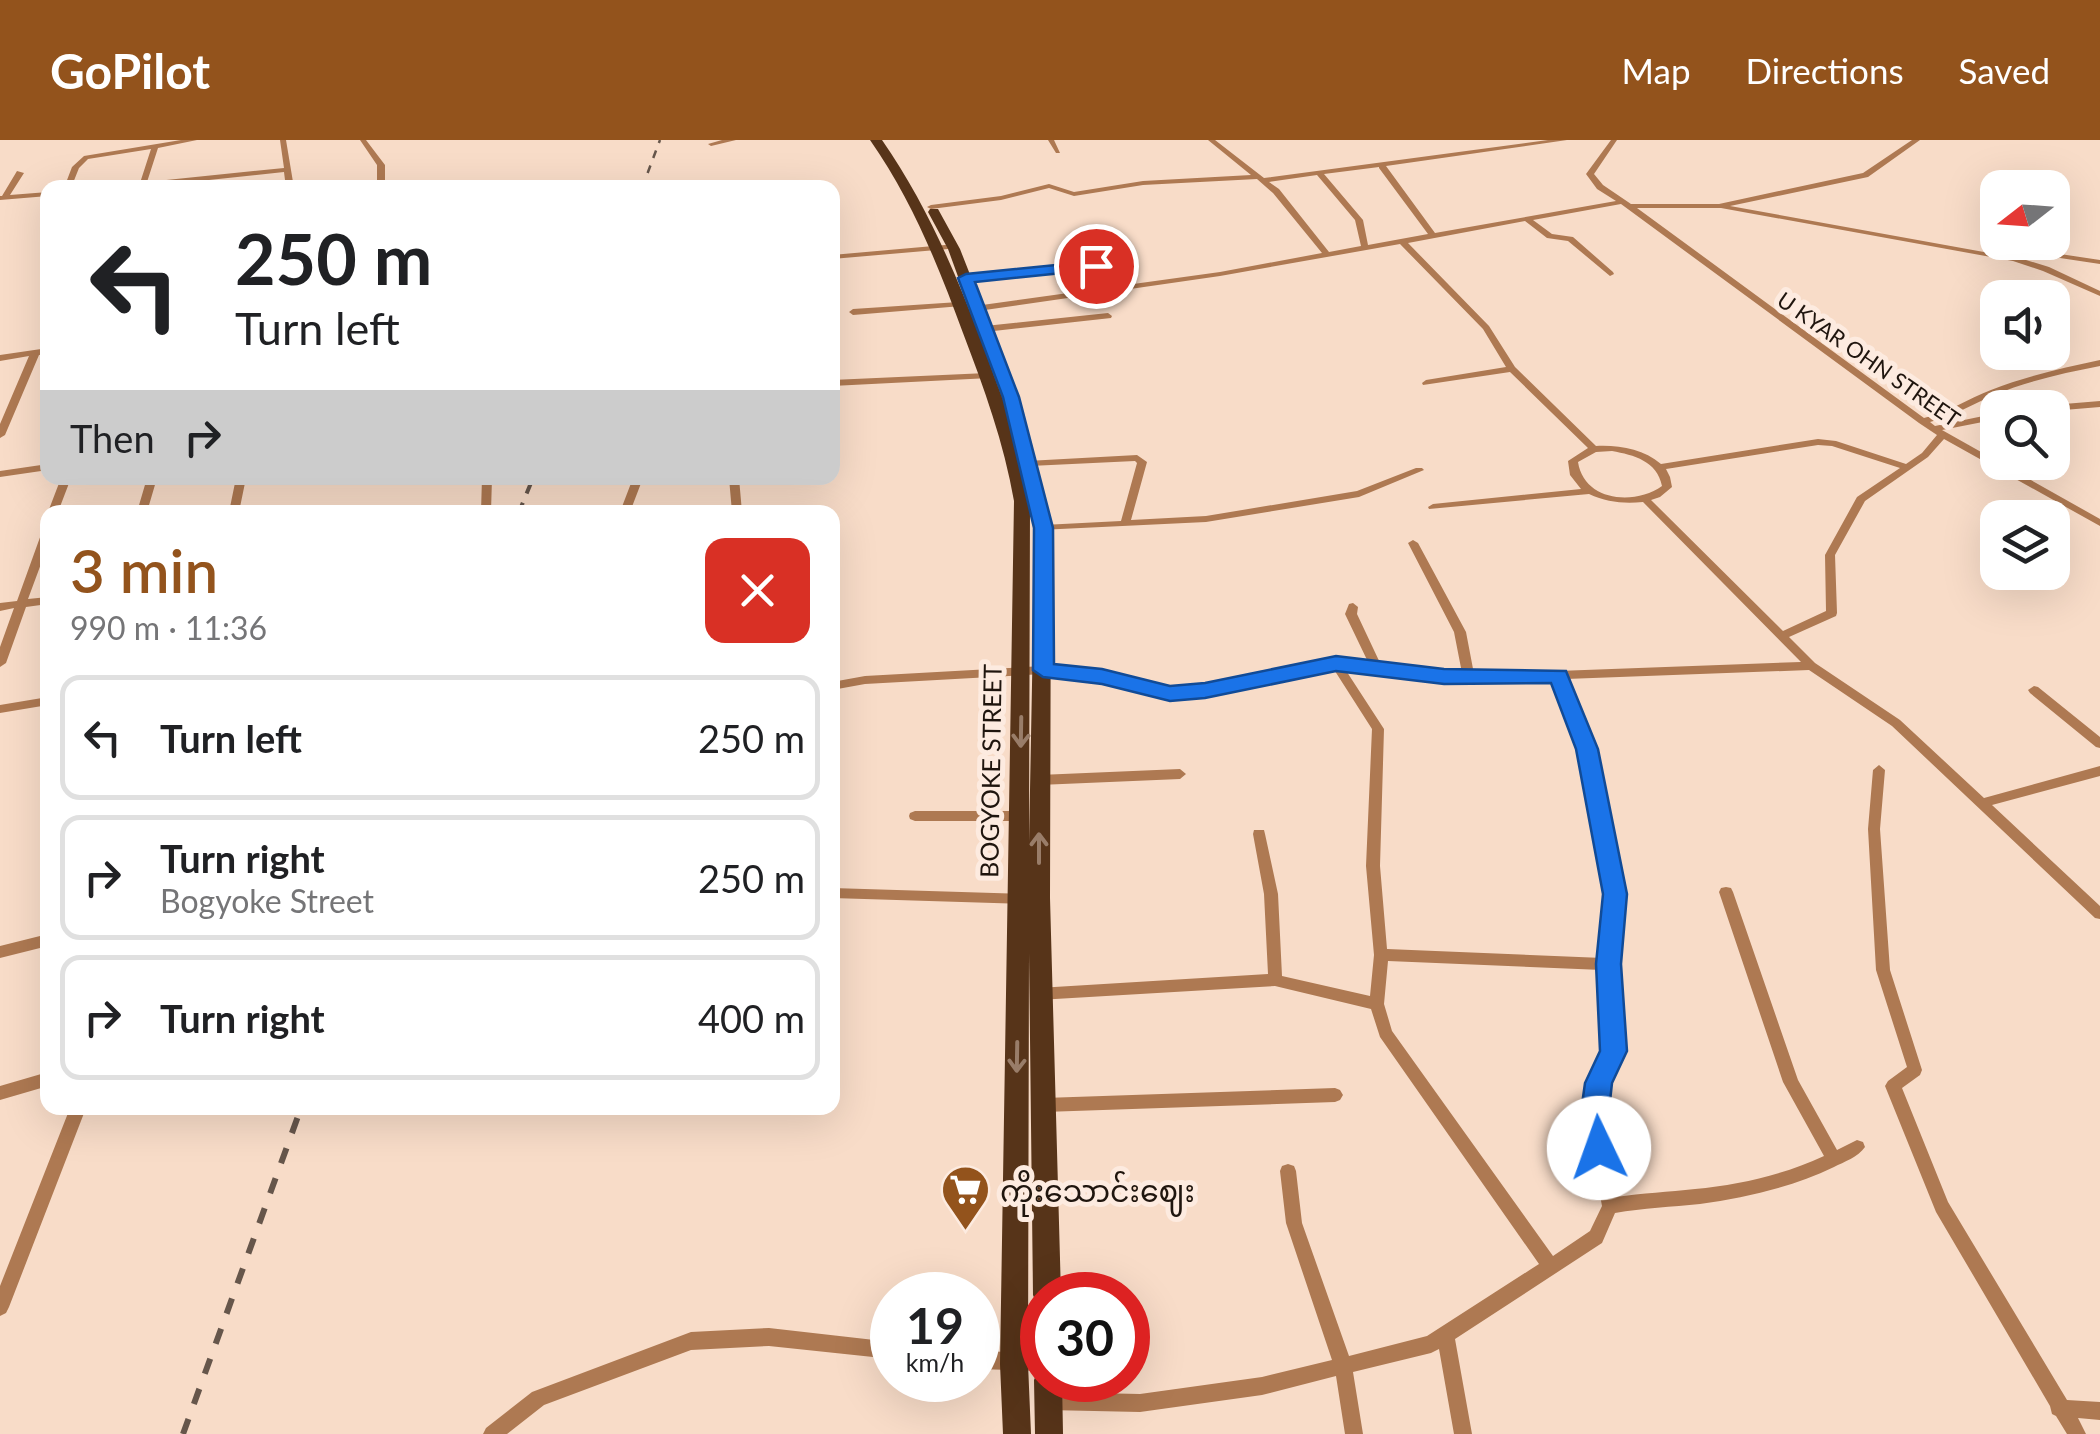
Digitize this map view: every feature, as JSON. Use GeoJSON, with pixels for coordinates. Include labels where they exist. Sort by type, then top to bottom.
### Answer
{"type":"FeatureCollection","features":[{"type":"Feature","properties":{"kind":"main road","name":"BOGYOKE STREET"},"geometry":{"type":"LineString","coordinates":[[877,140],[966,278],[968,306],[986,329],[1030,463],[1043,528],[1020,816],[1041,994],[1046,1272]]}},
{"type":"Feature","properties":{"kind":"main road","name":"BOGYOKE STREET"},"geometry":{"type":"LineString","coordinates":[[888,140],[931,206],[968,306],[1018,472],[1022,501],[1039,780],[1018,995],[1014,1364],[1017,1434]]}},
{"type":"Feature","properties":{"kind":"main road"},"geometry":{"type":"LineString","coordinates":[[1048,1402],[1049,1434]]}},
{"type":"Feature","properties":{"kind":"street"},"geometry":{"type":"LineString","coordinates":[[70,180],[86,157],[194,140]]}},
{"type":"Feature","properties":{"kind":"street"},"geometry":{"type":"LineString","coordinates":[[282,140],[289,180]]}},
{"type":"Feature","properties":{"kind":"street"},"geometry":{"type":"LineString","coordinates":[[362,140],[382,165],[381,180]]}},
{"type":"Feature","properties":{"kind":"street"},"geometry":{"type":"LineString","coordinates":[[711,144],[734,140]]}},
{"type":"Feature","properties":{"kind":"street"},"geometry":{"type":"LineString","coordinates":[[1051,140],[1058,152]]}},
{"type":"Feature","properties":{"kind":"street"},"geometry":{"type":"LineString","coordinates":[[1211,140],[1298,214],[1326,254]]}},
{"type":"Feature","properties":{"kind":"street"},"geometry":{"type":"LineString","coordinates":[[931,206],[1001,198],[1049,186],[1074,194],[1143,183],[1261,179],[1564,140]]}},
{"type":"Feature","properties":{"kind":"street","name":"U KYAR OHN STREET"},"geometry":{"type":"LineString","coordinates":[[1614,140],[1590,174],[1625,204],[1938,432],[2100,522]]}},
{"type":"Feature","properties":{"kind":"street"},"geometry":{"type":"LineString","coordinates":[[1719,206],[1865,175],[1917,140]]}},
{"type":"Feature","properties":{"kind":"street"},"geometry":{"type":"LineString","coordinates":[[144,180],[155,148]]}},
{"type":"Feature","properties":{"kind":"street"},"geometry":{"type":"LineString","coordinates":[[1382,166],[1432,236]]}},
{"type":"Feature","properties":{"kind":"street"},"geometry":{"type":"LineString","coordinates":[[209,180],[287,170]]}},
{"type":"Feature","properties":{"kind":"street"},"geometry":{"type":"LineString","coordinates":[[3,198],[20,173]]}},
{"type":"Feature","properties":{"kind":"street"},"geometry":{"type":"LineString","coordinates":[[1319,173],[1359,220],[1366,248]]}},
{"type":"Feature","properties":{"kind":"street"},"geometry":{"type":"LineString","coordinates":[[3,198],[40,195]]}},
{"type":"Feature","properties":{"kind":"street"},"geometry":{"type":"LineString","coordinates":[[852,312],[968,306],[1220,274],[1525,218],[1625,204],[1719,206],[1980,253]]}},
{"type":"Feature","properties":{"kind":"street"},"geometry":{"type":"LineString","coordinates":[[1525,218],[1550,236],[1570,239],[1610,274]]}},
{"type":"Feature","properties":{"kind":"street"},"geometry":{"type":"LineString","coordinates":[[1402,241],[1486,328],[1512,369],[1594,449]]}},
{"type":"Feature","properties":{"kind":"street"},"geometry":{"type":"LineString","coordinates":[[840,256],[945,247]]}},
{"type":"Feature","properties":{"kind":"street"},"geometry":{"type":"LineString","coordinates":[[2070,258],[2100,262]]}},
{"type":"Feature","properties":{"kind":"street"},"geometry":{"type":"LineString","coordinates":[[2017,260],[2100,294]]}},
{"type":"Feature","properties":{"kind":"street"},"geometry":{"type":"LineString","coordinates":[[966,278],[1096,266]]}},
{"type":"Feature","properties":{"kind":"street"},"geometry":{"type":"LineString","coordinates":[[986,329],[1108,316]]}},
{"type":"Feature","properties":{"kind":"street"},"geometry":{"type":"LineString","coordinates":[[0,358],[40,352]]}},
{"type":"Feature","properties":{"kind":"street"},"geometry":{"type":"LineString","coordinates":[[0,435],[35,353]]}},
{"type":"Feature","properties":{"kind":"street"},"geometry":{"type":"LineString","coordinates":[[1922,421],[1949,416],[1978,399],[2058,371],[2100,363]]}},
{"type":"Feature","properties":{"kind":"street"},"geometry":{"type":"LineString","coordinates":[[1426,383],[1512,369]]}},
{"type":"Feature","properties":{"kind":"street"},"geometry":{"type":"LineString","coordinates":[[840,383],[987,376]]}},
{"type":"Feature","properties":{"kind":"street"},"geometry":{"type":"LineString","coordinates":[[2070,406],[2100,404]]}},
{"type":"Feature","properties":{"kind":"street"},"geometry":{"type":"LineString","coordinates":[[1781,636],[1832,614],[1830,555],[1860,499],[1925,455],[1938,432],[1980,421]]}},
{"type":"Feature","properties":{"kind":"street"},"geometry":{"type":"LineString","coordinates":[[1660,467],[1818,442],[1834,443],[1906,467]]}},
{"type":"Feature","properties":{"kind":"street"},"geometry":{"type":"LineString","coordinates":[[1594,449],[1630,451],[1660,467],[1666,487],[1646,500],[1609,498],[1592,491],[1573,471],[1574,461],[1594,449]]}},
{"type":"Feature","properties":{"kind":"street"},"geometry":{"type":"LineString","coordinates":[[1030,463],[1137,458],[1142,462],[1125,524]]}},
{"type":"Feature","properties":{"kind":"street"},"geometry":{"type":"LineString","coordinates":[[0,474],[40,468]]}},
{"type":"Feature","properties":{"kind":"street"},"geometry":{"type":"LineString","coordinates":[[1043,528],[1206,520],[1358,494],[1419,470]]}},
{"type":"Feature","properties":{"kind":"street"},"geometry":{"type":"LineString","coordinates":[[1433,507],[1592,491]]}},
{"type":"Feature","properties":{"kind":"street"},"geometry":{"type":"LineString","coordinates":[[1646,500],[1811,666],[1896,724],[2099,913]]}},
{"type":"Feature","properties":{"kind":"street"},"geometry":{"type":"LineString","coordinates":[[1413,543],[1460,632],[1469,678]]}},
{"type":"Feature","properties":{"kind":"street"},"geometry":{"type":"LineString","coordinates":[[0,663],[40,551]]}},
{"type":"Feature","properties":{"kind":"street"},"geometry":{"type":"LineString","coordinates":[[0,607],[40,601]]}},
{"type":"Feature","properties":{"kind":"street"},"geometry":{"type":"LineString","coordinates":[[1352,608],[1351,614],[1376,666]]}},
{"type":"Feature","properties":{"kind":"street"},"geometry":{"type":"LineString","coordinates":[[1336,664],[1378,728],[1373,866],[1381,955],[1377,1004],[1385,1033],[1550,1266]]}},
{"type":"Feature","properties":{"kind":"street"},"geometry":{"type":"LineString","coordinates":[[840,685],[1033,670],[1102,676],[1170,693],[1205,690],[1336,664],[1469,678],[1811,666]]}},
{"type":"Feature","properties":{"kind":"street"},"geometry":{"type":"LineString","coordinates":[[1150,1402],[1262,1386],[1446,1337],[1596,1237],[1610,1206],[1594,1119],[1599,1083],[1614,1051],[1608,964],[1615,894],[1587,749],[1559,676]]}},
{"type":"Feature","properties":{"kind":"street"},"geometry":{"type":"LineString","coordinates":[[2034,690],[2100,744]]}},
{"type":"Feature","properties":{"kind":"street"},"geometry":{"type":"LineString","coordinates":[[0,709],[40,702]]}},
{"type":"Feature","properties":{"kind":"street"},"geometry":{"type":"LineString","coordinates":[[1880,770],[1874,830],[1883,970],[1915,1070],[1894,1086],[1942,1207],[2058,1408],[2077,1434]]}},
{"type":"Feature","properties":{"kind":"street"},"geometry":{"type":"LineString","coordinates":[[1984,803],[2100,771]]}},
{"type":"Feature","properties":{"kind":"street"},"geometry":{"type":"LineString","coordinates":[[1039,780],[1180,774]]}},
{"type":"Feature","properties":{"kind":"street"},"geometry":{"type":"LineString","coordinates":[[915,816],[1020,816]]}},
{"type":"Feature","properties":{"kind":"street"},"geometry":{"type":"LineString","coordinates":[[1259,834],[1271,894],[1275,980]]}},
{"type":"Feature","properties":{"kind":"street"},"geometry":{"type":"LineString","coordinates":[[1726,892],[1792,1082],[1834,1160]]}},
{"type":"Feature","properties":{"kind":"street"},"geometry":{"type":"LineString","coordinates":[[840,893],[1029,899]]}},
{"type":"Feature","properties":{"kind":"street"},"geometry":{"type":"LineString","coordinates":[[0,952],[40,942]]}},
{"type":"Feature","properties":{"kind":"street"},"geometry":{"type":"LineString","coordinates":[[1381,955],[1608,964]]}},
{"type":"Feature","properties":{"kind":"street"},"geometry":{"type":"LineString","coordinates":[[1018,995],[1275,980],[1377,1004]]}},
{"type":"Feature","properties":{"kind":"street"},"geometry":{"type":"LineString","coordinates":[[0,1093],[40,1081]]}},
{"type":"Feature","properties":{"kind":"street"},"geometry":{"type":"LineString","coordinates":[[1044,1104],[1335,1095]]}},
{"type":"Feature","properties":{"kind":"street"},"geometry":{"type":"LineString","coordinates":[[0,1306],[75,1115]]}},
{"type":"Feature","properties":{"kind":"street"},"geometry":{"type":"LineString","coordinates":[[1610,1206],[1773,1184],[1834,1160],[1856,1146]]}},
{"type":"Feature","properties":{"kind":"street"},"geometry":{"type":"LineString","coordinates":[[1288,1171],[1294,1224],[1343,1365],[1354,1434]]}},
{"type":"Feature","properties":{"kind":"street"},"geometry":{"type":"LineString","coordinates":[[492,1434],[538,1398],[690,1341],[768,1337],[870,1348]]}},
{"type":"Feature","properties":{"kind":"street"},"geometry":{"type":"LineString","coordinates":[[1446,1337],[1463,1434]]}},
{"type":"Feature","properties":{"kind":"street"},"geometry":{"type":"LineString","coordinates":[[1000,1362],[1020,1364]]}},
{"type":"Feature","properties":{"kind":"street"},"geometry":{"type":"LineString","coordinates":[[2058,1408],[2100,1411]]}},
{"type":"Feature","properties":{"kind":"railway"},"geometry":{"type":"LineString","coordinates":[[645,180],[660,140]]}},
{"type":"Feature","properties":{"kind":"railway"},"geometry":{"type":"LineString","coordinates":[[522,505],[530,485]]}},
{"type":"Feature","properties":{"kind":"railway"},"geometry":{"type":"LineString","coordinates":[[183,1434],[298,1115]]}},
{"type":"Feature","properties":{"kind":"place","name":"ကိုးသောင်းဈေး"},"geometry":{"type":"Point","coordinates":[965,1232]}},
{"type":"Feature","properties":{"kind":"route"},"geometry":{"type":"LineString","coordinates":[[1096,266],[966,278],[1011,397],[1043,528],[1043,670],[1102,676],[1170,693],[1205,690],[1336,664],[1469,678],[1559,676],[1587,749],[1615,894],[1608,964],[1614,1051],[1599,1083],[1594,1119],[1599,1148]]}}]}
